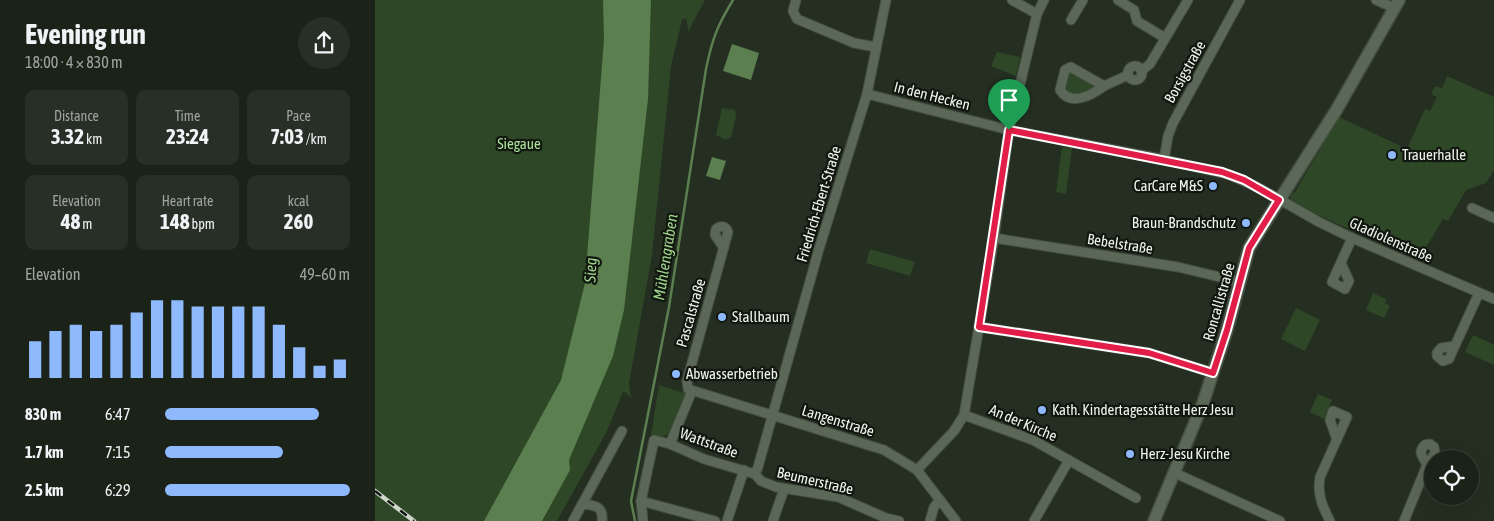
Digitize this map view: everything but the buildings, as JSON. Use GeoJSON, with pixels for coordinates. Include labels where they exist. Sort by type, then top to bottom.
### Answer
{"type":"FeatureCollection","features":[{"type":"Feature","properties":{"kind":"street"},"geometry":{"type":"LineString","coordinates":[[796,0],[793,11],[797,19],[854,43],[876,47]]}},
{"type":"Feature","properties":{"kind":"street","name":"Friedrich-Ebert-Straße"},"geometry":{"type":"LineString","coordinates":[[755,474],[838,187],[867,94],[886,0]]}},
{"type":"Feature","properties":{"kind":"street"},"geometry":{"type":"LineString","coordinates":[[1012,0],[1037,14]]}},
{"type":"Feature","properties":{"kind":"street"},"geometry":{"type":"LineString","coordinates":[[917,470],[948,438],[964,415],[994,238],[1009,130],[1037,14],[1044,0]]}},
{"type":"Feature","properties":{"kind":"street"},"geometry":{"type":"LineString","coordinates":[[1071,20],[1083,0]]}},
{"type":"Feature","properties":{"kind":"street"},"geometry":{"type":"LineString","coordinates":[[1118,0],[1134,10],[1137,21],[1165,38]]}},
{"type":"Feature","properties":{"kind":"street"},"geometry":{"type":"LineString","coordinates":[[1104,86],[1071,67],[1065,70],[1060,90],[1067,96],[1079,98],[1093,94],[1104,86],[1127,75],[1133,66],[1136,66],[1141,71],[1150,64],[1188,0]]}},
{"type":"Feature","properties":{"kind":"street","name":"Borsigstraße"},"geometry":{"type":"LineString","coordinates":[[1164,160],[1168,136],[1173,123],[1240,0]]}},
{"type":"Feature","properties":{"kind":"street"},"geometry":{"type":"LineString","coordinates":[[1376,0],[1396,4]]}},
{"type":"Feature","properties":{"kind":"street","name":"Roncallistraße"},"geometry":{"type":"LineString","coordinates":[[1154,521],[1194,427],[1213,373],[1241,282],[1249,248],[1337,109],[1396,4]]}},
{"type":"Feature","properties":{"kind":"street","name":"In den Hecken"},"geometry":{"type":"LineString","coordinates":[[867,94],[1009,130],[1164,160],[1230,175],[1261,189],[1279,200]]}},
{"type":"Feature","properties":{"kind":"street","name":"Gladiolenstraße"},"geometry":{"type":"LineString","coordinates":[[1279,200],[1352,238],[1494,299]]}},
{"type":"Feature","properties":{"kind":"street"},"geometry":{"type":"LineString","coordinates":[[1471,208],[1494,218]]}},
{"type":"Feature","properties":{"kind":"street","name":"Bebelstraße"},"geometry":{"type":"LineString","coordinates":[[994,238],[1186,268],[1241,282]]}},
{"type":"Feature","properties":{"kind":"street"},"geometry":{"type":"LineString","coordinates":[[1341,263],[1352,238]]}},
{"type":"Feature","properties":{"kind":"street","name":"Pascalstraße"},"geometry":{"type":"LineString","coordinates":[[670,444],[690,389],[687,381],[724,248]]}},
{"type":"Feature","properties":{"kind":"street"},"geometry":{"type":"LineString","coordinates":[[1455,346],[1479,293]]}},
{"type":"Feature","properties":{"kind":"street"},"geometry":{"type":"LineString","coordinates":[[979,327],[1149,353],[1213,373]]}},
{"type":"Feature","properties":{"kind":"street","name":"Langenstraße"},"geometry":{"type":"LineString","coordinates":[[690,389],[884,450],[917,470],[956,521]]}},
{"type":"Feature","properties":{"kind":"street","name":"An der Kirche"},"geometry":{"type":"LineString","coordinates":[[964,415],[1033,440],[1135,498]]}},
{"type":"Feature","properties":{"kind":"street"},"geometry":{"type":"LineString","coordinates":[[575,520],[622,431]]}},
{"type":"Feature","properties":{"kind":"street","name":"Wattstraße"},"geometry":{"type":"LineString","coordinates":[[641,501],[654,440],[670,444],[704,459],[755,474]]}},
{"type":"Feature","properties":{"kind":"street"},"geometry":{"type":"LineString","coordinates":[[1329,521],[1318,494],[1320,477],[1337,440]]}},
{"type":"Feature","properties":{"kind":"street","name":"An der Kirche"},"geometry":{"type":"LineString","coordinates":[[1034,521],[1069,460]]}},
{"type":"Feature","properties":{"kind":"street"},"geometry":{"type":"LineString","coordinates":[[727,521],[744,470]]}},
{"type":"Feature","properties":{"kind":"street"},"geometry":{"type":"LineString","coordinates":[[1404,521],[1424,472]]}},
{"type":"Feature","properties":{"kind":"street"},"geometry":{"type":"LineString","coordinates":[[1175,473],[1280,521]]}},
{"type":"Feature","properties":{"kind":"street","name":"Beumerstraße"},"geometry":{"type":"LineString","coordinates":[[755,474],[768,485],[838,497],[887,518],[899,521]]}},
{"type":"Feature","properties":{"kind":"street"},"geometry":{"type":"LineString","coordinates":[[773,521],[783,489]]}},
{"type":"Feature","properties":{"kind":"street"},"geometry":{"type":"LineString","coordinates":[[930,521],[933,507],[941,500]]}},
{"type":"Feature","properties":{"kind":"street"},"geometry":{"type":"LineString","coordinates":[[643,521],[641,501],[715,521]]}},
{"type":"Feature","properties":{"kind":"street"},"geometry":{"type":"LineString","coordinates":[[582,504],[592,504],[599,508],[602,514],[601,521]]}},
{"type":"Feature","properties":{"kind":"green space","name":"Siegaue"},"geometry":{"type":"Polygon","coordinates":[[[375,0],[705,0],[689,33],[686,18],[682,20],[671,66],[652,255],[629,383],[631,399],[627,393],[623,392],[606,433],[557,521],[375,521],[375,0]]]}},
{"type":"Feature","properties":{"kind":"green space"},"geometry":{"type":"Polygon","coordinates":[[[997,52],[1020,57],[1016,76],[991,66],[997,52]]]}},
{"type":"Feature","properties":{"kind":"green space"},"geometry":{"type":"Polygon","coordinates":[[[1072,71],[1094,84],[1094,89],[1080,96],[1068,93],[1064,89],[1067,74],[1072,71]]]}},
{"type":"Feature","properties":{"kind":"green space"},"geometry":{"type":"Polygon","coordinates":[[[1447,76],[1494,97],[1494,170],[1486,183],[1466,190],[1448,221],[1443,219],[1419,259],[1418,253],[1370,231],[1360,234],[1290,202],[1291,195],[1295,192],[1339,117],[1407,149],[1425,109],[1430,111],[1437,97],[1431,94],[1435,86],[1442,88],[1447,76]]]}},
{"type":"Feature","properties":{"kind":"green space"},"geometry":{"type":"Polygon","coordinates":[[[722,108],[735,110],[736,117],[731,137],[725,140],[716,135],[722,108]]]}},
{"type":"Feature","properties":{"kind":"green space"},"geometry":{"type":"Polygon","coordinates":[[[1062,147],[1072,148],[1066,194],[1056,192],[1062,147]]]}},
{"type":"Feature","properties":{"kind":"green space"},"geometry":{"type":"Polygon","coordinates":[[[870,249],[915,262],[910,276],[866,263],[870,249]]]}},
{"type":"Feature","properties":{"kind":"green space"},"geometry":{"type":"Polygon","coordinates":[[[1373,293],[1386,299],[1385,303],[1390,306],[1384,318],[1366,310],[1373,293]]]}},
{"type":"Feature","properties":{"kind":"green space"},"geometry":{"type":"Polygon","coordinates":[[[1296,308],[1320,320],[1305,351],[1281,339],[1296,308]]]}},
{"type":"Feature","properties":{"kind":"green space"},"geometry":{"type":"Polygon","coordinates":[[[1473,335],[1494,345],[1494,365],[1465,352],[1473,335]]]}},
{"type":"Feature","properties":{"kind":"green space"},"geometry":{"type":"Polygon","coordinates":[[[659,385],[687,394],[669,434],[661,437],[651,435],[659,385]]]}},
{"type":"Feature","properties":{"kind":"green space"},"geometry":{"type":"Polygon","coordinates":[[[1318,394],[1332,400],[1324,419],[1310,412],[1318,394]]]}},
{"type":"Feature","properties":{"kind":"water","name":"Sieg"},"geometry":{"type":"Polygon","coordinates":[[[603,0],[651,0],[648,99],[624,310],[613,356],[569,460],[570,470],[542,521],[484,521],[561,380],[585,283],[604,39],[603,0]]]}},
{"type":"Feature","properties":{"kind":"water"},"geometry":{"type":"Polygon","coordinates":[[[732,44],[759,53],[751,80],[723,71],[732,44]]]}},
{"type":"Feature","properties":{"kind":"water"},"geometry":{"type":"Polygon","coordinates":[[[712,157],[726,161],[720,180],[706,176],[712,157]]]}},
{"type":"Feature","properties":{"kind":"waterway","name":"Mühlengraben"},"geometry":{"type":"LineString","coordinates":[[635,521],[631,501],[669,307],[706,69],[716,33],[733,0]]}},
{"type":"Feature","properties":{"kind":"railway"},"geometry":{"type":"LineString","coordinates":[[375,491],[414,521]]}},
{"type":"Feature","properties":{"kind":"place","name":"Trauerhalle"},"geometry":{"type":"Point","coordinates":[1392,155]}},
{"type":"Feature","properties":{"kind":"place","name":"CarCare M&S"},"geometry":{"type":"Point","coordinates":[1213,186]}},
{"type":"Feature","properties":{"kind":"place","name":"Braun-Brandschutz"},"geometry":{"type":"Point","coordinates":[1246,223]}},
{"type":"Feature","properties":{"kind":"place","name":"Stallbaum"},"geometry":{"type":"Point","coordinates":[722,317]}},
{"type":"Feature","properties":{"kind":"place","name":"Abwasserbetrieb"},"geometry":{"type":"Point","coordinates":[676,374]}},
{"type":"Feature","properties":{"kind":"place","name":"Kath. Kindertagesstätte Herz Jesu"},"geometry":{"type":"Point","coordinates":[1042,410]}},
{"type":"Feature","properties":{"kind":"place","name":"Herz-Jesu Kirche"},"geometry":{"type":"Point","coordinates":[1130,454]}},
{"type":"Feature","properties":{"kind":"route"},"geometry":{"type":"LineString","coordinates":[[1009,130],[1222,172],[1244,180],[1279,200],[1249,248],[1241,282],[1213,373],[1149,353],[979,327],[1009,130]]}}]}
